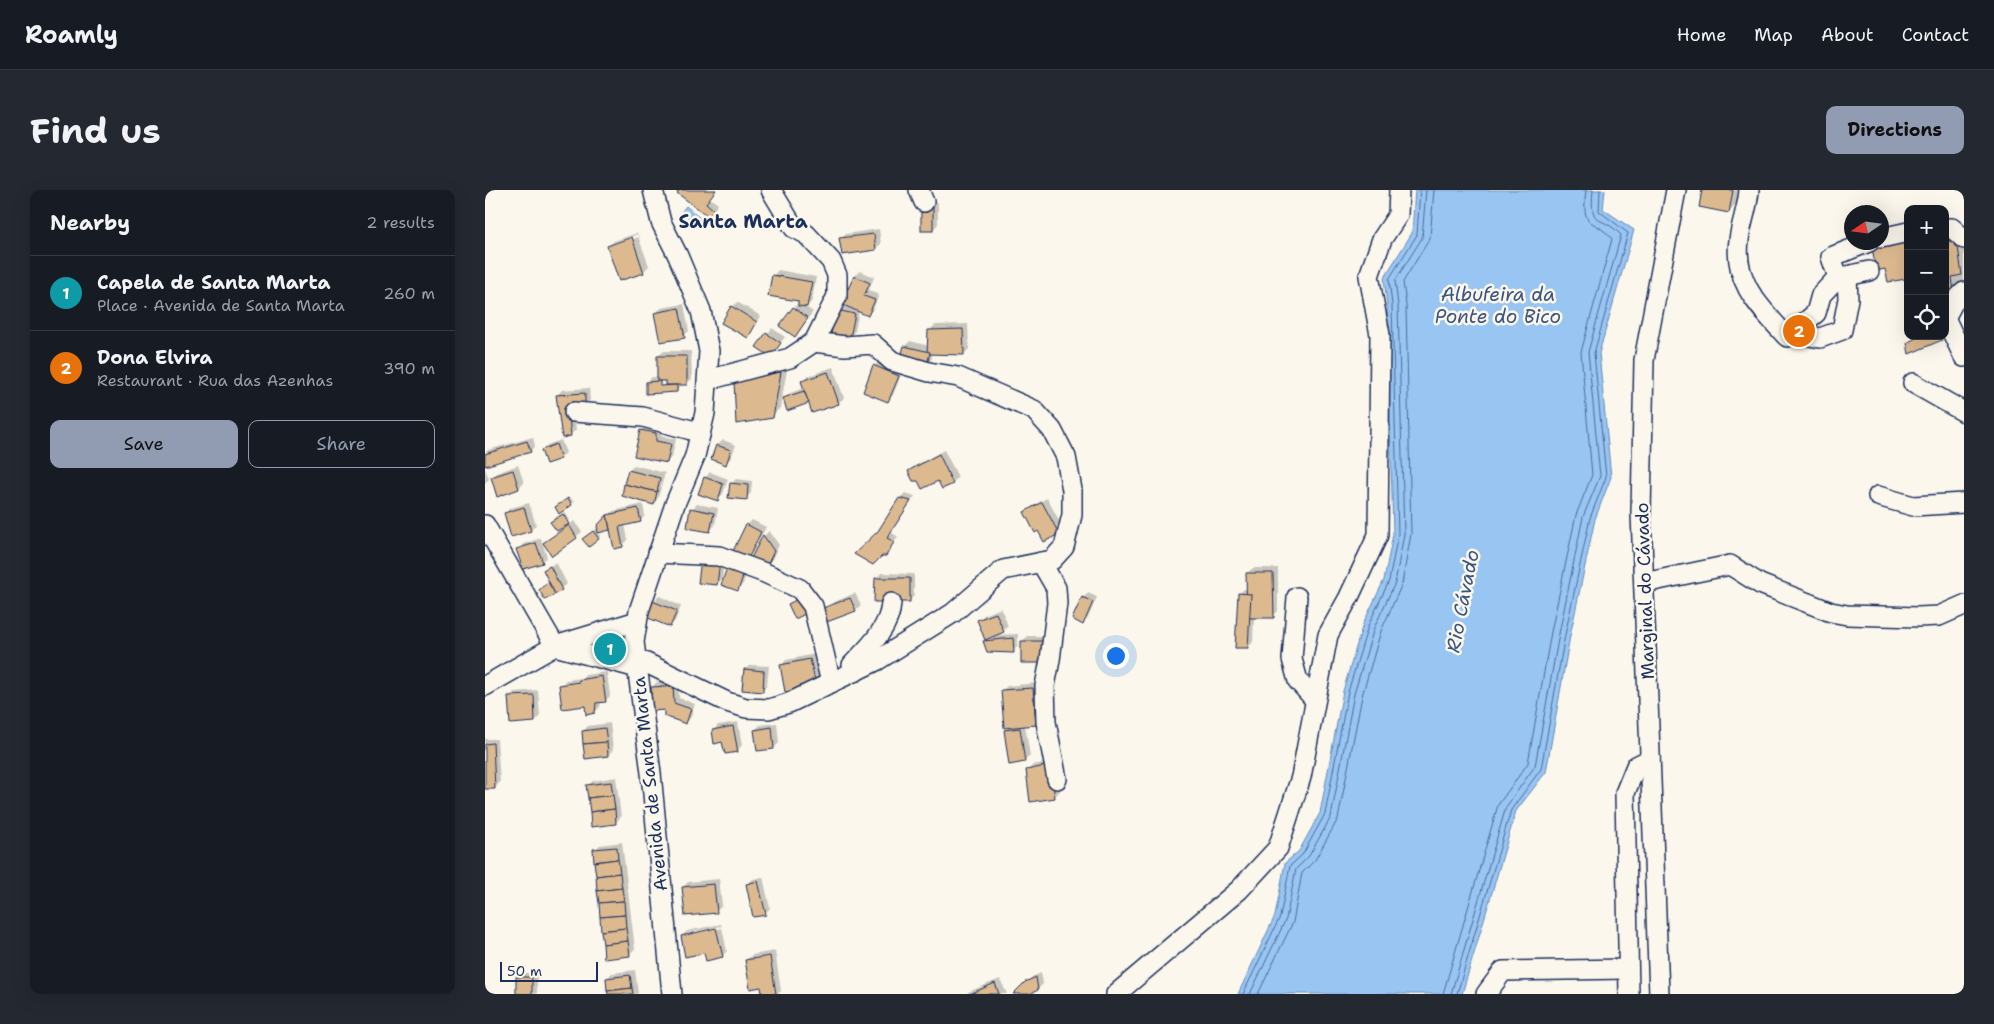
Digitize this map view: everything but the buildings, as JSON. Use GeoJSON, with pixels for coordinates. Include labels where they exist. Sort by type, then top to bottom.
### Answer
{"type":"FeatureCollection","features":[{"type":"Feature","properties":{"kind":"street","name":"Avenida de Santa Marta"},"geometry":{"type":"LineString","coordinates":[[653,190],[661,222],[678,256],[701,312],[709,351],[705,413],[695,456],[675,504],[658,553],[639,611],[634,642],[651,773],[672,994]]}},
{"type":"Feature","properties":{"kind":"street"},"geometry":{"type":"LineString","coordinates":[[708,378],[790,358],[814,342],[837,296],[837,275],[831,261],[806,234],[794,228],[771,190]]}},
{"type":"Feature","properties":{"kind":"street"},"geometry":{"type":"LineString","coordinates":[[1116,994],[1239,890],[1278,848],[1301,777],[1328,635],[1349,597],[1378,535],[1380,336],[1369,276],[1382,239],[1398,215],[1399,190]]}},
{"type":"Feature","properties":{"kind":"street","name":"Marginal do Cávado"},"geometry":{"type":"LineString","coordinates":[[1659,994],[1641,514],[1644,360],[1676,190]]}},
{"type":"Feature","properties":{"kind":"street"},"geometry":{"type":"LineString","coordinates":[[1749,190],[1738,240],[1744,283],[1761,308],[1790,335],[1820,338],[1842,330],[1848,299],[1843,276],[1831,257],[1849,250]]}},
{"type":"Feature","properties":{"kind":"street"},"geometry":{"type":"LineString","coordinates":[[1949,228],[1952,228],[1964,239]]}},
{"type":"Feature","properties":{"kind":"street"},"geometry":{"type":"LineString","coordinates":[[1889,236],[1904,233]]}},
{"type":"Feature","properties":{"kind":"street"},"geometry":{"type":"LineString","coordinates":[[1790,335],[1816,313],[1821,295],[1843,276],[1869,270]]}},
{"type":"Feature","properties":{"kind":"street"},"geometry":{"type":"LineString","coordinates":[[1949,310],[1953,303],[1964,292]]}},
{"type":"Feature","properties":{"kind":"street"},"geometry":{"type":"LineString","coordinates":[[1949,326],[1964,357]]}},
{"type":"Feature","properties":{"kind":"street"},"geometry":{"type":"LineString","coordinates":[[485,525],[555,646],[637,663],[727,702],[745,708],[769,709],[789,703],[878,660],[953,613],[1003,570],[1052,560],[1065,547],[1072,515],[1072,490],[1066,457],[1052,430],[1034,410],[958,377],[929,372],[892,361],[873,344],[845,346],[814,342]]}},
{"type":"Feature","properties":{"kind":"street"},"geometry":{"type":"LineString","coordinates":[[1913,383],[1964,412]]}},
{"type":"Feature","properties":{"kind":"street"},"geometry":{"type":"LineString","coordinates":[[574,412],[643,417],[700,434]]}},
{"type":"Feature","properties":{"kind":"street"},"geometry":{"type":"LineString","coordinates":[[1878,496],[1913,506],[1964,503]]}},
{"type":"Feature","properties":{"kind":"street"},"geometry":{"type":"LineString","coordinates":[[658,553],[719,556],[765,572],[799,589],[813,606],[831,683]]}},
{"type":"Feature","properties":{"kind":"street"},"geometry":{"type":"LineString","coordinates":[[1041,562],[1056,588],[1057,603],[1045,686],[1046,722],[1057,779]]}},
{"type":"Feature","properties":{"kind":"street"},"geometry":{"type":"LineString","coordinates":[[1644,583],[1730,565],[1760,584],[1831,612],[1847,615],[1939,616],[1964,605]]}},
{"type":"Feature","properties":{"kind":"street"},"geometry":{"type":"LineString","coordinates":[[1297,597],[1292,659],[1298,681],[1315,700]]}},
{"type":"Feature","properties":{"kind":"street"},"geometry":{"type":"LineString","coordinates":[[856,671],[852,665],[885,625],[891,614],[891,603]]}},
{"type":"Feature","properties":{"kind":"street"},"geometry":{"type":"LineString","coordinates":[[485,686],[555,646],[637,621]]}},
{"type":"Feature","properties":{"kind":"street"},"geometry":{"type":"LineString","coordinates":[[1629,994],[1627,969],[1625,793],[1636,766],[1650,759]]}},
{"type":"Feature","properties":{"kind":"street"},"geometry":{"type":"LineString","coordinates":[[1486,994],[1503,971],[1627,969]]}},
{"type":"Feature","properties":{"kind":"water","name":"Albufeira da Ponte do Bico"},"geometry":{"type":"Polygon","coordinates":[[[1415,190],[1605,190],[1603,209],[1634,230],[1599,353],[1611,477],[1595,519],[1570,636],[1546,772],[1516,811],[1462,994],[1238,994],[1275,916],[1285,863],[1299,851],[1320,813],[1343,691],[1363,624],[1384,580],[1393,534],[1387,305],[1384,278],[1412,233],[1415,190]]]}},
{"type":"Feature","properties":{"kind":"water"},"geometry":{"type":"Polygon","coordinates":[[[686,206],[701,219],[694,227],[679,215],[686,206]]]}},
{"type":"Feature","properties":{"kind":"place","name":"Dona Elvira"},"geometry":{"type":"Point","coordinates":[1799,331]}},
{"type":"Feature","properties":{"kind":"place","name":"Capela de Santa Marta"},"geometry":{"type":"Point","coordinates":[610,649]}},
{"type":"Feature","properties":{"kind":"district","name":"Santa Marta"},"geometry":{"type":"Point","coordinates":[743,221]}},
{"type":"Feature","properties":{"kind":"water label","name":"Rio Cávado"},"geometry":{"type":"Point","coordinates":[1462,601]}}]}
